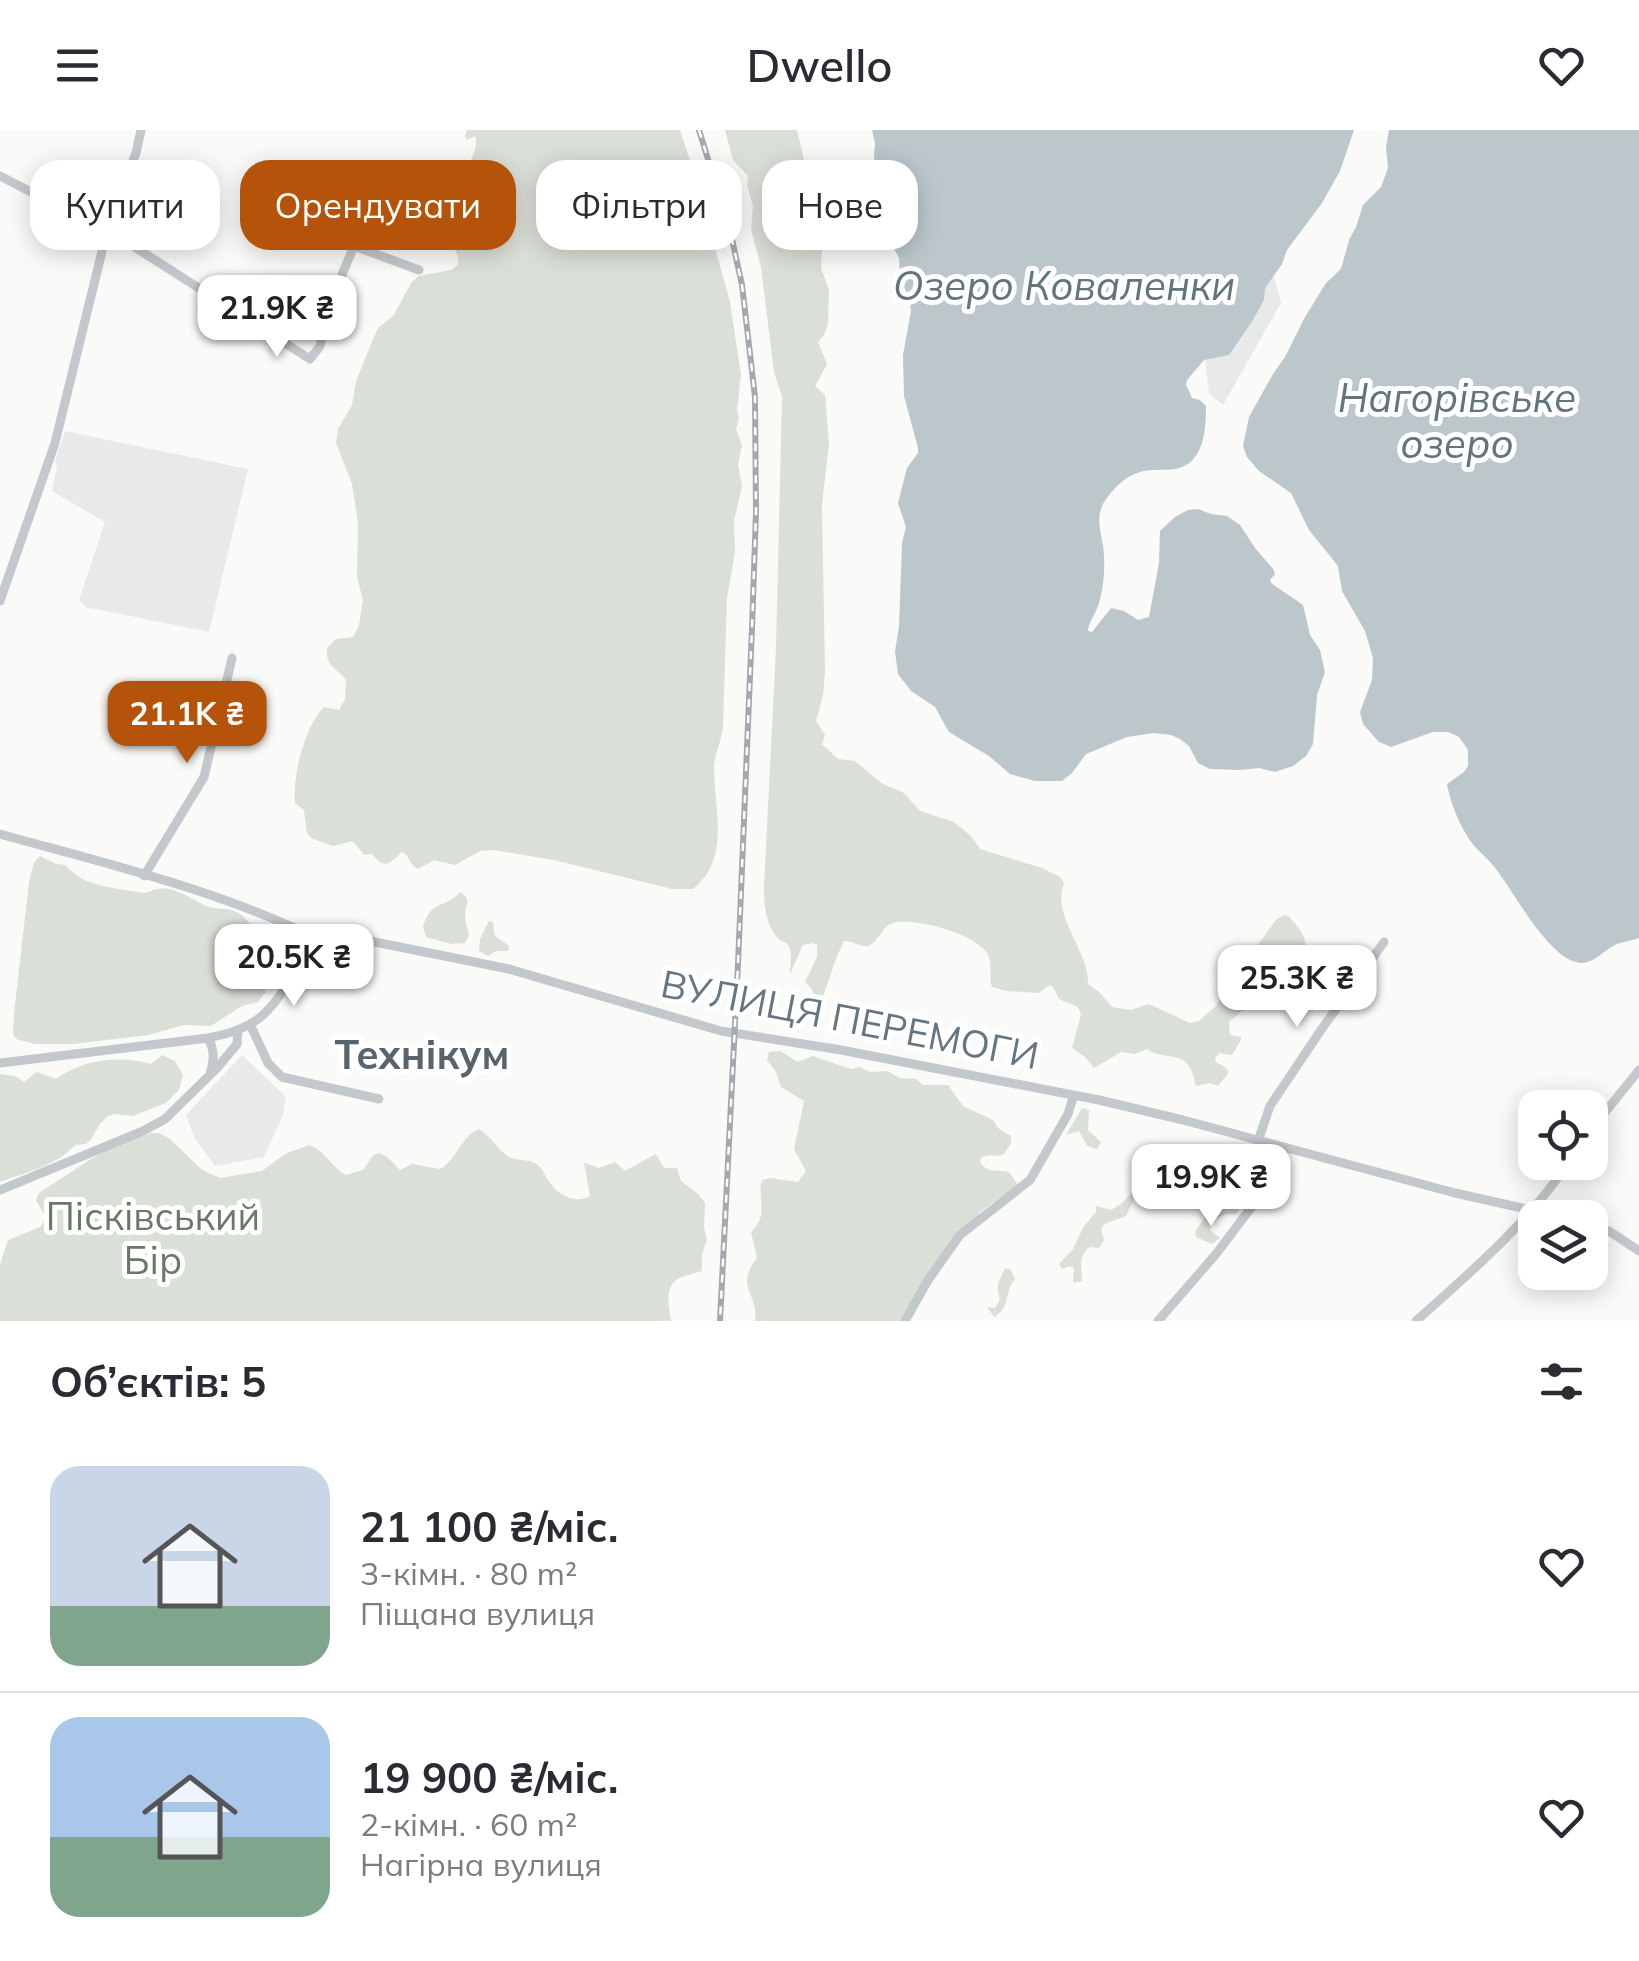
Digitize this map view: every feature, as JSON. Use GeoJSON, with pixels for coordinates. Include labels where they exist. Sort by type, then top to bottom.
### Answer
{"type":"FeatureCollection","features":[{"type":"Feature","properties":{"kind":"street"},"geometry":{"type":"LineString","coordinates":[[133,160],[141,130]]}},
{"type":"Feature","properties":{"kind":"street"},"geometry":{"type":"LineString","coordinates":[[0,176],[30,191]]}},
{"type":"Feature","properties":{"kind":"street"},"geometry":{"type":"LineString","coordinates":[[137,250],[310,358],[320,346],[332,301],[354,246],[419,270]]}},
{"type":"Feature","properties":{"kind":"street"},"geometry":{"type":"LineString","coordinates":[[0,601],[61,424],[102,250]]}},
{"type":"Feature","properties":{"kind":"street"},"geometry":{"type":"LineString","coordinates":[[144,876],[204,776],[232,658]]}},
{"type":"Feature","properties":{"kind":"street","name":"ВУЛИЦЯ ПЕРЕМОГИ"},"geometry":{"type":"LineString","coordinates":[[0,834],[269,917],[322,941],[355,938],[413,949],[544,978],[721,1031],[841,1050],[1146,1110],[1518,1207]]}},
{"type":"Feature","properties":{"kind":"street"},"geometry":{"type":"LineString","coordinates":[[0,1064],[208,1038],[238,1030],[264,1014],[301,957],[322,941]]}},
{"type":"Feature","properties":{"kind":"street"},"geometry":{"type":"LineString","coordinates":[[1258,1141],[1270,1106],[1384,942]]}},
{"type":"Feature","properties":{"kind":"street"},"geometry":{"type":"LineString","coordinates":[[250,1024],[268,1064],[282,1077],[379,1098]]}},
{"type":"Feature","properties":{"kind":"street"},"geometry":{"type":"LineString","coordinates":[[0,1190],[165,1119],[237,1044],[238,1030]]}},
{"type":"Feature","properties":{"kind":"street"},"geometry":{"type":"LineString","coordinates":[[208,1038],[214,1060],[209,1076]]}},
{"type":"Feature","properties":{"kind":"street"},"geometry":{"type":"LineString","coordinates":[[1608,1106],[1639,1070]]}},
{"type":"Feature","properties":{"kind":"street"},"geometry":{"type":"LineString","coordinates":[[905,1321],[960,1235],[1030,1180],[1074,1095]]}},
{"type":"Feature","properties":{"kind":"street"},"geometry":{"type":"LineString","coordinates":[[1158,1321],[1268,1186],[1286,1148]]}},
{"type":"Feature","properties":{"kind":"street"},"geometry":{"type":"LineString","coordinates":[[1538,1200],[1555,1180]]}},
{"type":"Feature","properties":{"kind":"street"},"geometry":{"type":"LineString","coordinates":[[1416,1321],[1518,1223]]}},
{"type":"Feature","properties":{"kind":"street"},"geometry":{"type":"LineString","coordinates":[[1608,1231],[1639,1252]]}},
{"type":"Feature","properties":{"kind":"shaded area"},"geometry":{"type":"Polygon","coordinates":[[[1273,272],[1281,303],[1223,405],[1209,394],[1199,303],[1273,272]]]}},
{"type":"Feature","properties":{"kind":"shaded area"},"geometry":{"type":"Polygon","coordinates":[[[65,431],[248,469],[209,632],[86,607],[79,600],[105,522],[52,491],[55,461],[65,431]]]}},
{"type":"Feature","properties":{"kind":"shaded area"},"geometry":{"type":"Polygon","coordinates":[[[242,1055],[286,1097],[283,1115],[264,1157],[215,1166],[195,1139],[186,1115],[242,1055]]]}},
{"type":"Feature","properties":{"kind":"green space"},"geometry":{"type":"Polygon","coordinates":[[[467,130],[680,130],[690,160],[536,160],[536,250],[716,250],[730,302],[741,375],[736,429],[742,445],[738,465],[742,486],[734,521],[735,553],[727,597],[723,728],[714,767],[718,832],[712,863],[693,889],[672,889],[554,860],[493,850],[480,851],[455,865],[434,860],[418,869],[402,852],[384,863],[372,854],[364,855],[353,841],[333,846],[311,838],[304,810],[295,803],[298,766],[311,726],[324,707],[339,710],[345,699],[346,680],[330,663],[327,648],[336,639],[353,637],[363,600],[357,577],[358,522],[352,484],[336,443],[338,429],[352,405],[356,381],[378,328],[394,315],[419,276],[458,265],[455,250],[516,250],[516,160],[471,160],[475,136],[467,140],[467,130]]]}},
{"type":"Feature","properties":{"kind":"green space"},"geometry":{"type":"Polygon","coordinates":[[[725,130],[797,130],[804,160],[762,160],[762,250],[822,250],[821,268],[829,290],[828,324],[818,342],[827,364],[815,386],[825,395],[829,443],[822,505],[825,671],[816,721],[825,735],[822,744],[838,759],[855,761],[881,783],[904,793],[920,811],[954,822],[980,849],[1060,877],[1064,883],[1062,908],[1083,959],[1088,984],[1112,1007],[1131,1010],[1149,1004],[1190,1023],[1199,1021],[1216,1006],[1276,920],[1288,916],[1303,934],[1305,954],[1296,967],[1289,952],[1280,947],[1276,950],[1265,982],[1229,1022],[1230,1035],[1241,1040],[1232,1055],[1219,1053],[1215,1058],[1229,1072],[1218,1086],[1196,1086],[1183,1060],[1147,1049],[1135,1054],[1121,1052],[1094,1068],[1072,1048],[1081,1015],[1078,1007],[1059,999],[1051,986],[1039,993],[992,987],[990,961],[983,949],[959,934],[927,924],[890,924],[867,946],[844,941],[819,1008],[805,982],[817,957],[817,945],[803,945],[790,974],[790,949],[771,927],[764,892],[776,649],[782,397],[774,372],[761,267],[751,229],[753,206],[748,176],[742,170],[742,160],[733,160],[725,130]]]}},
{"type":"Feature","properties":{"kind":"green space"},"geometry":{"type":"Polygon","coordinates":[[[40,856],[66,865],[81,878],[101,885],[143,893],[171,889],[210,907],[240,914],[262,941],[280,951],[260,964],[261,972],[268,978],[265,993],[258,1002],[242,1006],[211,1026],[184,1025],[148,1035],[74,1044],[35,1044],[16,1039],[14,1014],[29,882],[34,862],[40,856]]]}},
{"type":"Feature","properties":{"kind":"green space"},"geometry":{"type":"Polygon","coordinates":[[[460,892],[467,900],[469,936],[465,943],[451,944],[426,937],[423,926],[431,911],[460,892]]]}},
{"type":"Feature","properties":{"kind":"green space"},"geometry":{"type":"Polygon","coordinates":[[[489,921],[493,922],[495,936],[509,946],[508,951],[488,956],[479,951],[489,921]]]}},
{"type":"Feature","properties":{"kind":"green space"},"geometry":{"type":"Polygon","coordinates":[[[780,1051],[798,1062],[813,1056],[851,1069],[887,1071],[900,1078],[916,1079],[923,1085],[948,1085],[963,1106],[993,1120],[1011,1136],[1004,1154],[981,1158],[980,1162],[989,1169],[1009,1172],[1018,1185],[980,1212],[903,1321],[755,1321],[747,1284],[757,1258],[751,1232],[761,1215],[761,1183],[770,1178],[798,1182],[806,1171],[794,1149],[804,1101],[781,1087],[767,1060],[769,1052],[780,1051]]]}},
{"type":"Feature","properties":{"kind":"green space"},"geometry":{"type":"Polygon","coordinates":[[[162,1055],[175,1061],[183,1075],[179,1090],[166,1103],[133,1116],[108,1116],[86,1144],[76,1145],[40,1168],[0,1182],[0,1074],[24,1082],[37,1072],[56,1079],[89,1063],[127,1060],[151,1064],[162,1055]]]}},
{"type":"Feature","properties":{"kind":"green space"},"geometry":{"type":"Polygon","coordinates":[[[1082,1108],[1089,1110],[1088,1130],[1101,1142],[1097,1149],[1087,1146],[1079,1131],[1066,1135],[1082,1108]]]}},
{"type":"Feature","properties":{"kind":"green space","name":"Пісківський Бір"},"geometry":{"type":"Polygon","coordinates":[[[479,1129],[509,1157],[537,1164],[557,1191],[573,1199],[590,1196],[584,1163],[599,1168],[615,1162],[625,1171],[656,1154],[664,1168],[677,1168],[681,1181],[705,1203],[707,1240],[702,1271],[678,1279],[670,1289],[671,1321],[0,1321],[0,1265],[8,1240],[40,1227],[46,1218],[36,1200],[39,1193],[105,1150],[159,1133],[202,1170],[220,1178],[262,1171],[285,1154],[309,1145],[346,1175],[363,1170],[379,1154],[400,1170],[412,1164],[440,1169],[479,1129]]]}},
{"type":"Feature","properties":{"kind":"green space"},"geometry":{"type":"Polygon","coordinates":[[[1166,1157],[1195,1161],[1242,1178],[1246,1183],[1241,1185],[1189,1164],[1167,1164],[1137,1194],[1126,1216],[1104,1224],[1104,1240],[1099,1248],[1090,1247],[1083,1254],[1082,1281],[1074,1283],[1074,1268],[1062,1269],[1059,1264],[1073,1249],[1096,1206],[1111,1210],[1121,1204],[1166,1157]]]}},
{"type":"Feature","properties":{"kind":"green space"},"geometry":{"type":"Polygon","coordinates":[[[1265,1173],[1269,1179],[1262,1188],[1252,1190],[1236,1214],[1214,1220],[1210,1230],[1220,1238],[1212,1244],[1196,1237],[1205,1217],[1235,1203],[1265,1173]]]}},
{"type":"Feature","properties":{"kind":"green space"},"geometry":{"type":"Polygon","coordinates":[[[1005,1268],[1011,1270],[1015,1279],[1003,1309],[994,1317],[987,1307],[995,1308],[998,1304],[998,1285],[1005,1268]]]}},
{"type":"Feature","properties":{"kind":"water","name":"Озеро Коваленки"},"geometry":{"type":"Polygon","coordinates":[[[872,130],[1354,130],[1340,171],[1287,250],[1265,288],[1264,300],[1253,320],[1229,355],[1204,360],[1187,380],[1192,398],[1206,406],[1198,453],[1185,466],[1132,475],[1103,504],[1099,523],[1104,550],[1103,580],[1088,631],[1092,632],[1111,608],[1138,620],[1149,617],[1159,563],[1160,531],[1175,517],[1198,509],[1227,516],[1240,525],[1273,569],[1271,583],[1303,605],[1310,635],[1320,650],[1325,672],[1317,695],[1313,744],[1293,766],[1275,772],[1259,768],[1210,769],[1198,763],[1180,739],[1154,733],[1127,737],[1086,754],[1062,781],[1035,781],[1010,774],[949,732],[935,707],[911,691],[898,674],[895,651],[906,527],[898,503],[907,468],[918,448],[904,396],[903,355],[910,301],[895,250],[918,250],[918,160],[874,160],[872,130]]]}},
{"type":"Feature","properties":{"kind":"water","name":"Нагорівське озеро"},"geometry":{"type":"Polygon","coordinates":[[[1389,130],[1639,130],[1639,938],[1617,944],[1587,962],[1576,962],[1552,946],[1466,834],[1447,784],[1468,766],[1468,750],[1459,737],[1433,732],[1391,747],[1379,742],[1363,724],[1360,712],[1372,680],[1373,658],[1365,631],[1342,591],[1338,566],[1309,530],[1291,493],[1259,471],[1243,446],[1249,417],[1326,283],[1341,269],[1363,205],[1381,187],[1388,168],[1389,130]]]}},
{"type":"Feature","properties":{"kind":"railway"},"geometry":{"type":"LineString","coordinates":[[699,130],[730,230],[742,285],[755,397],[752,628],[720,1321]]}},
{"type":"Feature","properties":{"kind":"district","name":"Технікум"},"geometry":{"type":"Point","coordinates":[422,1054]}}]}
